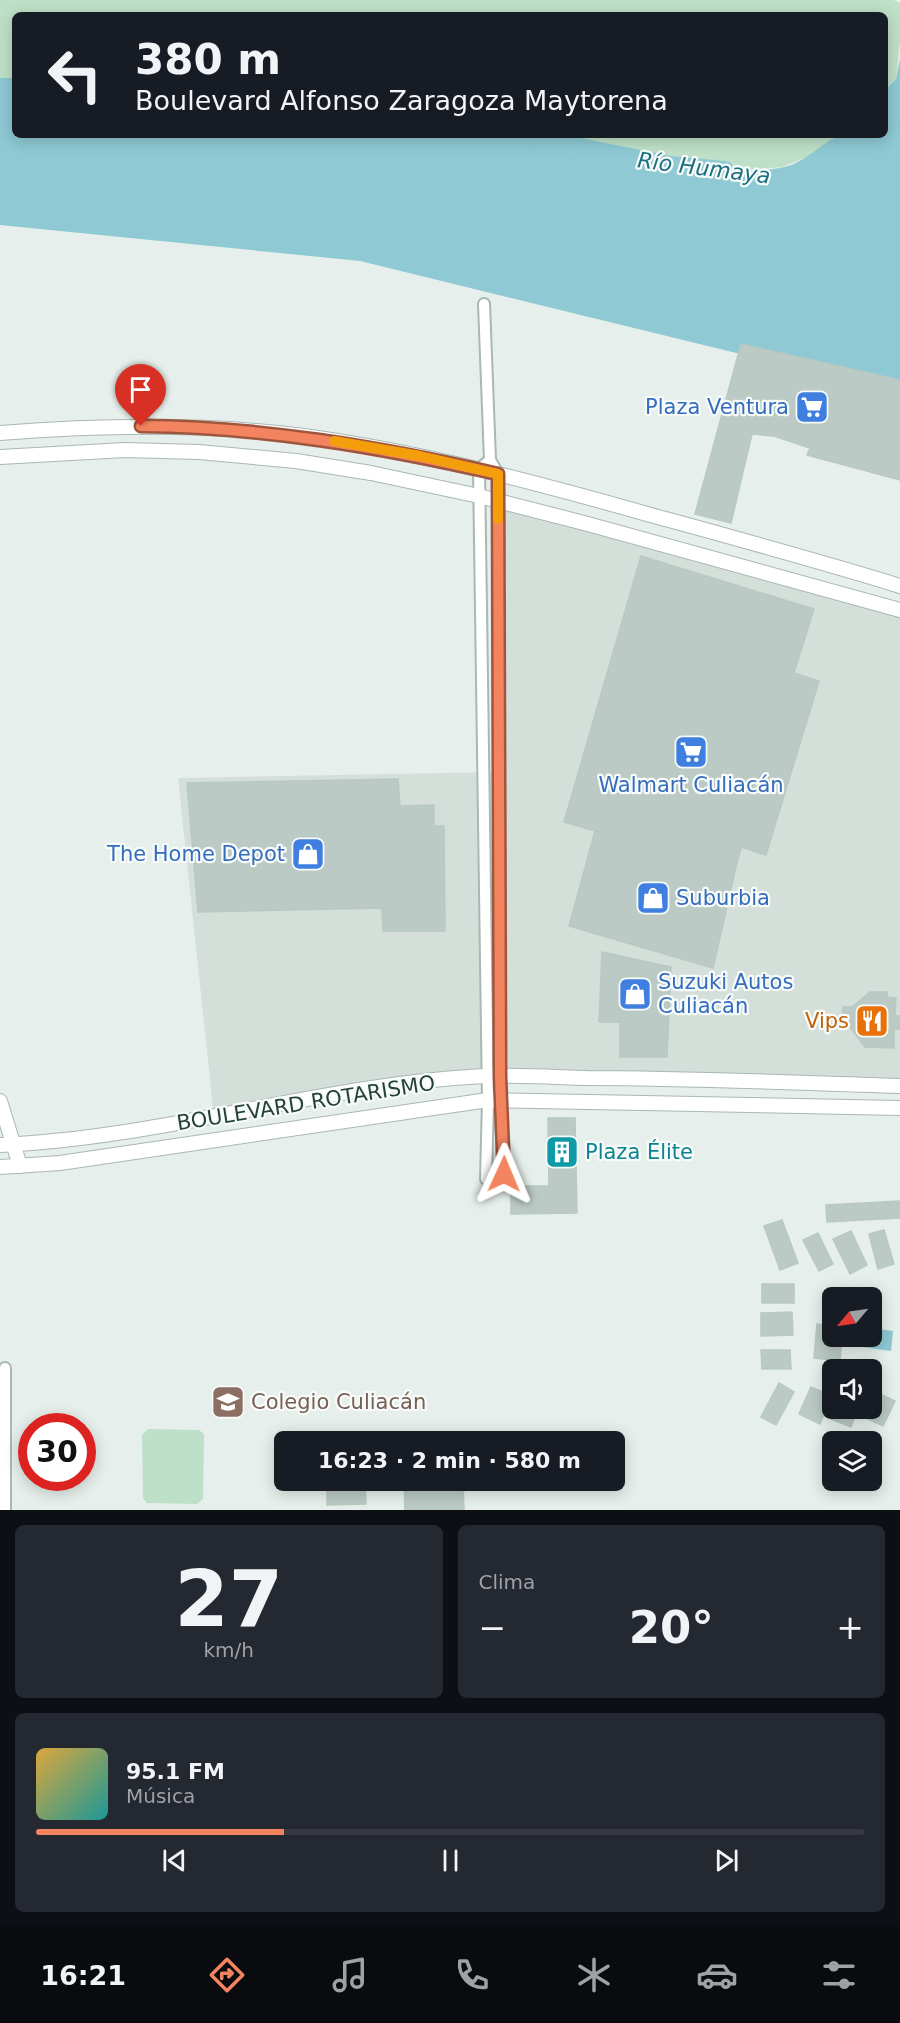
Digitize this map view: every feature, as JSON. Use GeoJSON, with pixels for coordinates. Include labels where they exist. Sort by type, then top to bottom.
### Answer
{"type":"FeatureCollection","features":[{"type":"Feature","properties":{"kind":"street"},"geometry":{"type":"LineString","coordinates":[[484,304],[484,464],[479,496],[494,1077]]}},
{"type":"Feature","properties":{"kind":"street"},"geometry":{"type":"LineString","coordinates":[[124,426],[125,450]]}},
{"type":"Feature","properties":{"kind":"street"},"geometry":{"type":"LineString","coordinates":[[0,433],[124,426],[214,429],[303,436],[484,464],[498,474],[900,586]]}},
{"type":"Feature","properties":{"kind":"street"},"geometry":{"type":"LineString","coordinates":[[0,457],[125,450],[200,452],[296,460],[418,482],[479,496],[900,610]]}},
{"type":"Feature","properties":{"kind":"street"},"geometry":{"type":"LineString","coordinates":[[494,1100],[504,1174],[495,1180],[486,1179],[494,1100],[498,474]]}},
{"type":"Feature","properties":{"kind":"street","name":"BOULEVARD ROTARISMO"},"geometry":{"type":"LineString","coordinates":[[6,1144],[82,1137],[253,1111],[360,1090],[494,1077],[681,1078],[900,1086]]}},
{"type":"Feature","properties":{"kind":"street","name":"BOULEVARD ROTARISMO"},"geometry":{"type":"LineString","coordinates":[[0,1167],[60,1163],[494,1100],[900,1108]]}},
{"type":"Feature","properties":{"kind":"street"},"geometry":{"type":"LineString","coordinates":[[0,1101],[6,1144],[20,1166]]}},
{"type":"Feature","properties":{"kind":"street"},"geometry":{"type":"LineString","coordinates":[[5,1368],[5,1510]]}},
{"type":"Feature","properties":{"kind":"shaded area"},"geometry":{"type":"Polygon","coordinates":[[[498,502],[900,615],[900,1094],[487,1076],[214,1117],[178,778],[498,772],[498,502]]]}},
{"type":"Feature","properties":{"kind":"green space"},"geometry":{"type":"Polygon","coordinates":[[[0,0],[894,0],[900,3],[900,41],[896,79],[888,87],[888,12],[12,12],[12,78],[0,78],[0,0]]]}},
{"type":"Feature","properties":{"kind":"green space"},"geometry":{"type":"Polygon","coordinates":[[[556,138],[836,138],[814,154],[782,167],[748,170],[679,169],[605,155],[556,138]]]}},
{"type":"Feature","properties":{"kind":"green space"},"geometry":{"type":"Polygon","coordinates":[[[148,1429],[199,1430],[204,1434],[203,1499],[197,1504],[147,1503],[143,1498],[142,1435],[148,1429]]]}},
{"type":"Feature","properties":{"kind":"water"},"geometry":{"type":"Polygon","coordinates":[[[900,59],[900,393],[360,261],[0,225],[0,78],[12,78],[12,138],[557,138],[632,160],[720,171],[750,171],[789,166],[835,138],[888,138],[888,87],[896,79],[900,59]]]}},
{"type":"Feature","properties":{"kind":"water"},"geometry":{"type":"Polygon","coordinates":[[[882,1329],[893,1331],[891,1351],[862,1347],[882,1347],[882,1329]]]}},
{"type":"Feature","properties":{"kind":"building","name":"Plaza Ventura"},"geometry":{"type":"Polygon","coordinates":[[[741,344],[900,380],[900,480],[807,455],[810,448],[774,436],[752,434],[731,523],[695,514],[741,344]]]}},
{"type":"Feature","properties":{"kind":"building","name":"Walmart Culiacán"},"geometry":{"type":"Polygon","coordinates":[[[641,556],[814,609],[794,673],[819,681],[766,855],[741,847],[735,871],[564,822],[641,556]]]}},
{"type":"Feature","properties":{"kind":"building"},"geometry":{"type":"Polygon","coordinates":[[[398,779],[400,806],[434,805],[434,826],[444,826],[445,931],[383,931],[382,908],[198,912],[187,783],[398,779]]]}},
{"type":"Feature","properties":{"kind":"building","name":"Suburbia"},"geometry":{"type":"Polygon","coordinates":[[[595,831],[735,871],[713,968],[569,926],[595,831]]]}},
{"type":"Feature","properties":{"kind":"building","name":"Suzuki Autos Culiacán"},"geometry":{"type":"Polygon","coordinates":[[[602,952],[671,967],[667,1057],[620,1057],[620,1022],[599,1022],[602,952]]]}},
{"type":"Feature","properties":{"kind":"building"},"geometry":{"type":"Polygon","coordinates":[[[870,992],[887,992],[887,997],[896,998],[895,1016],[900,1016],[900,1029],[894,1029],[894,1048],[865,1047],[850,1027],[842,1027],[843,1007],[852,1007],[870,992]]]}},
{"type":"Feature","properties":{"kind":"building","name":"Plaza Élite"},"geometry":{"type":"Polygon","coordinates":[[[548,1118],[575,1118],[577,1213],[511,1214],[511,1186],[549,1186],[548,1118]]]}},
{"type":"Feature","properties":{"kind":"building"},"geometry":{"type":"Polygon","coordinates":[[[900,1201],[900,1218],[827,1222],[826,1205],[900,1201]]]}},
{"type":"Feature","properties":{"kind":"building"},"geometry":{"type":"Polygon","coordinates":[[[782,1220],[798,1263],[780,1270],[764,1226],[782,1220]]]}},
{"type":"Feature","properties":{"kind":"building"},"geometry":{"type":"Polygon","coordinates":[[[884,1230],[894,1264],[878,1269],[869,1234],[884,1230]]]}},
{"type":"Feature","properties":{"kind":"building"},"geometry":{"type":"Polygon","coordinates":[[[851,1231],[867,1265],[850,1274],[833,1239],[851,1231]]]}},
{"type":"Feature","properties":{"kind":"building"},"geometry":{"type":"Polygon","coordinates":[[[818,1233],[833,1264],[819,1271],[803,1240],[818,1233]]]}},
{"type":"Feature","properties":{"kind":"building"},"geometry":{"type":"Polygon","coordinates":[[[762,1284],[794,1284],[794,1303],[762,1303],[762,1284]]]}},
{"type":"Feature","properties":{"kind":"building"},"geometry":{"type":"Polygon","coordinates":[[[792,1312],[793,1335],[761,1336],[761,1313],[792,1312]]]}},
{"type":"Feature","properties":{"kind":"building"},"geometry":{"type":"Polygon","coordinates":[[[817,1324],[822,1325],[822,1347],[841,1347],[840,1359],[814,1358],[817,1324]]]}},
{"type":"Feature","properties":{"kind":"building"},"geometry":{"type":"Polygon","coordinates":[[[761,1350],[790,1350],[791,1369],[762,1369],[761,1350]]]}},
{"type":"Feature","properties":{"kind":"building"},"geometry":{"type":"Polygon","coordinates":[[[779,1383],[794,1392],[776,1425],[761,1417],[779,1383]]]}},
{"type":"Feature","properties":{"kind":"building"},"geometry":{"type":"Polygon","coordinates":[[[811,1387],[822,1392],[822,1419],[820,1424],[799,1414],[811,1387]]]}},
{"type":"Feature","properties":{"kind":"building"},"geometry":{"type":"Polygon","coordinates":[[[882,1395],[895,1401],[883,1426],[868,1419],[882,1419],[882,1395]]]}},
{"type":"Feature","properties":{"kind":"building"},"geometry":{"type":"Polygon","coordinates":[[[831,1419],[854,1419],[851,1427],[831,1419]]]}},
{"type":"Feature","properties":{"kind":"building"},"geometry":{"type":"Polygon","coordinates":[[[327,1491],[365,1491],[366,1504],[327,1505],[327,1491]]]}},
{"type":"Feature","properties":{"kind":"building"},"geometry":{"type":"Polygon","coordinates":[[[404,1491],[463,1491],[464,1510],[405,1510],[404,1491]]]}},
{"type":"Feature","properties":{"kind":"waterway","name":"Río Humaya"},"geometry":{"type":"LineString","coordinates":[[525,138],[670,167],[724,172]]}},
{"type":"Feature","properties":{"kind":"slow traffic"},"geometry":{"type":"LineString","coordinates":[[334,441],[420,456],[498,474],[498,519]]}},
{"type":"Feature","properties":{"kind":"place","name":"Plaza Ventura"},"geometry":{"type":"Point","coordinates":[812,407]}},
{"type":"Feature","properties":{"kind":"place","name":"Walmart Culiacán"},"geometry":{"type":"Point","coordinates":[691,752]}},
{"type":"Feature","properties":{"kind":"place","name":"The Home Depot"},"geometry":{"type":"Point","coordinates":[308,854]}},
{"type":"Feature","properties":{"kind":"place","name":"Suburbia"},"geometry":{"type":"Point","coordinates":[653,898]}},
{"type":"Feature","properties":{"kind":"place","name":"Suzuki Autos Culiacán"},"geometry":{"type":"Point","coordinates":[635,994]}},
{"type":"Feature","properties":{"kind":"place","name":"Vips"},"geometry":{"type":"Point","coordinates":[872,1021]}},
{"type":"Feature","properties":{"kind":"place","name":"Plaza Élite"},"geometry":{"type":"Point","coordinates":[562,1152]}},
{"type":"Feature","properties":{"kind":"place","name":"Colegio Culiacán"},"geometry":{"type":"Point","coordinates":[228,1402]}},
{"type":"Feature","properties":{"kind":"route"},"geometry":{"type":"LineString","coordinates":[[141,426],[303,436],[420,456],[498,474],[500,1100],[504,1174]]}}]}
